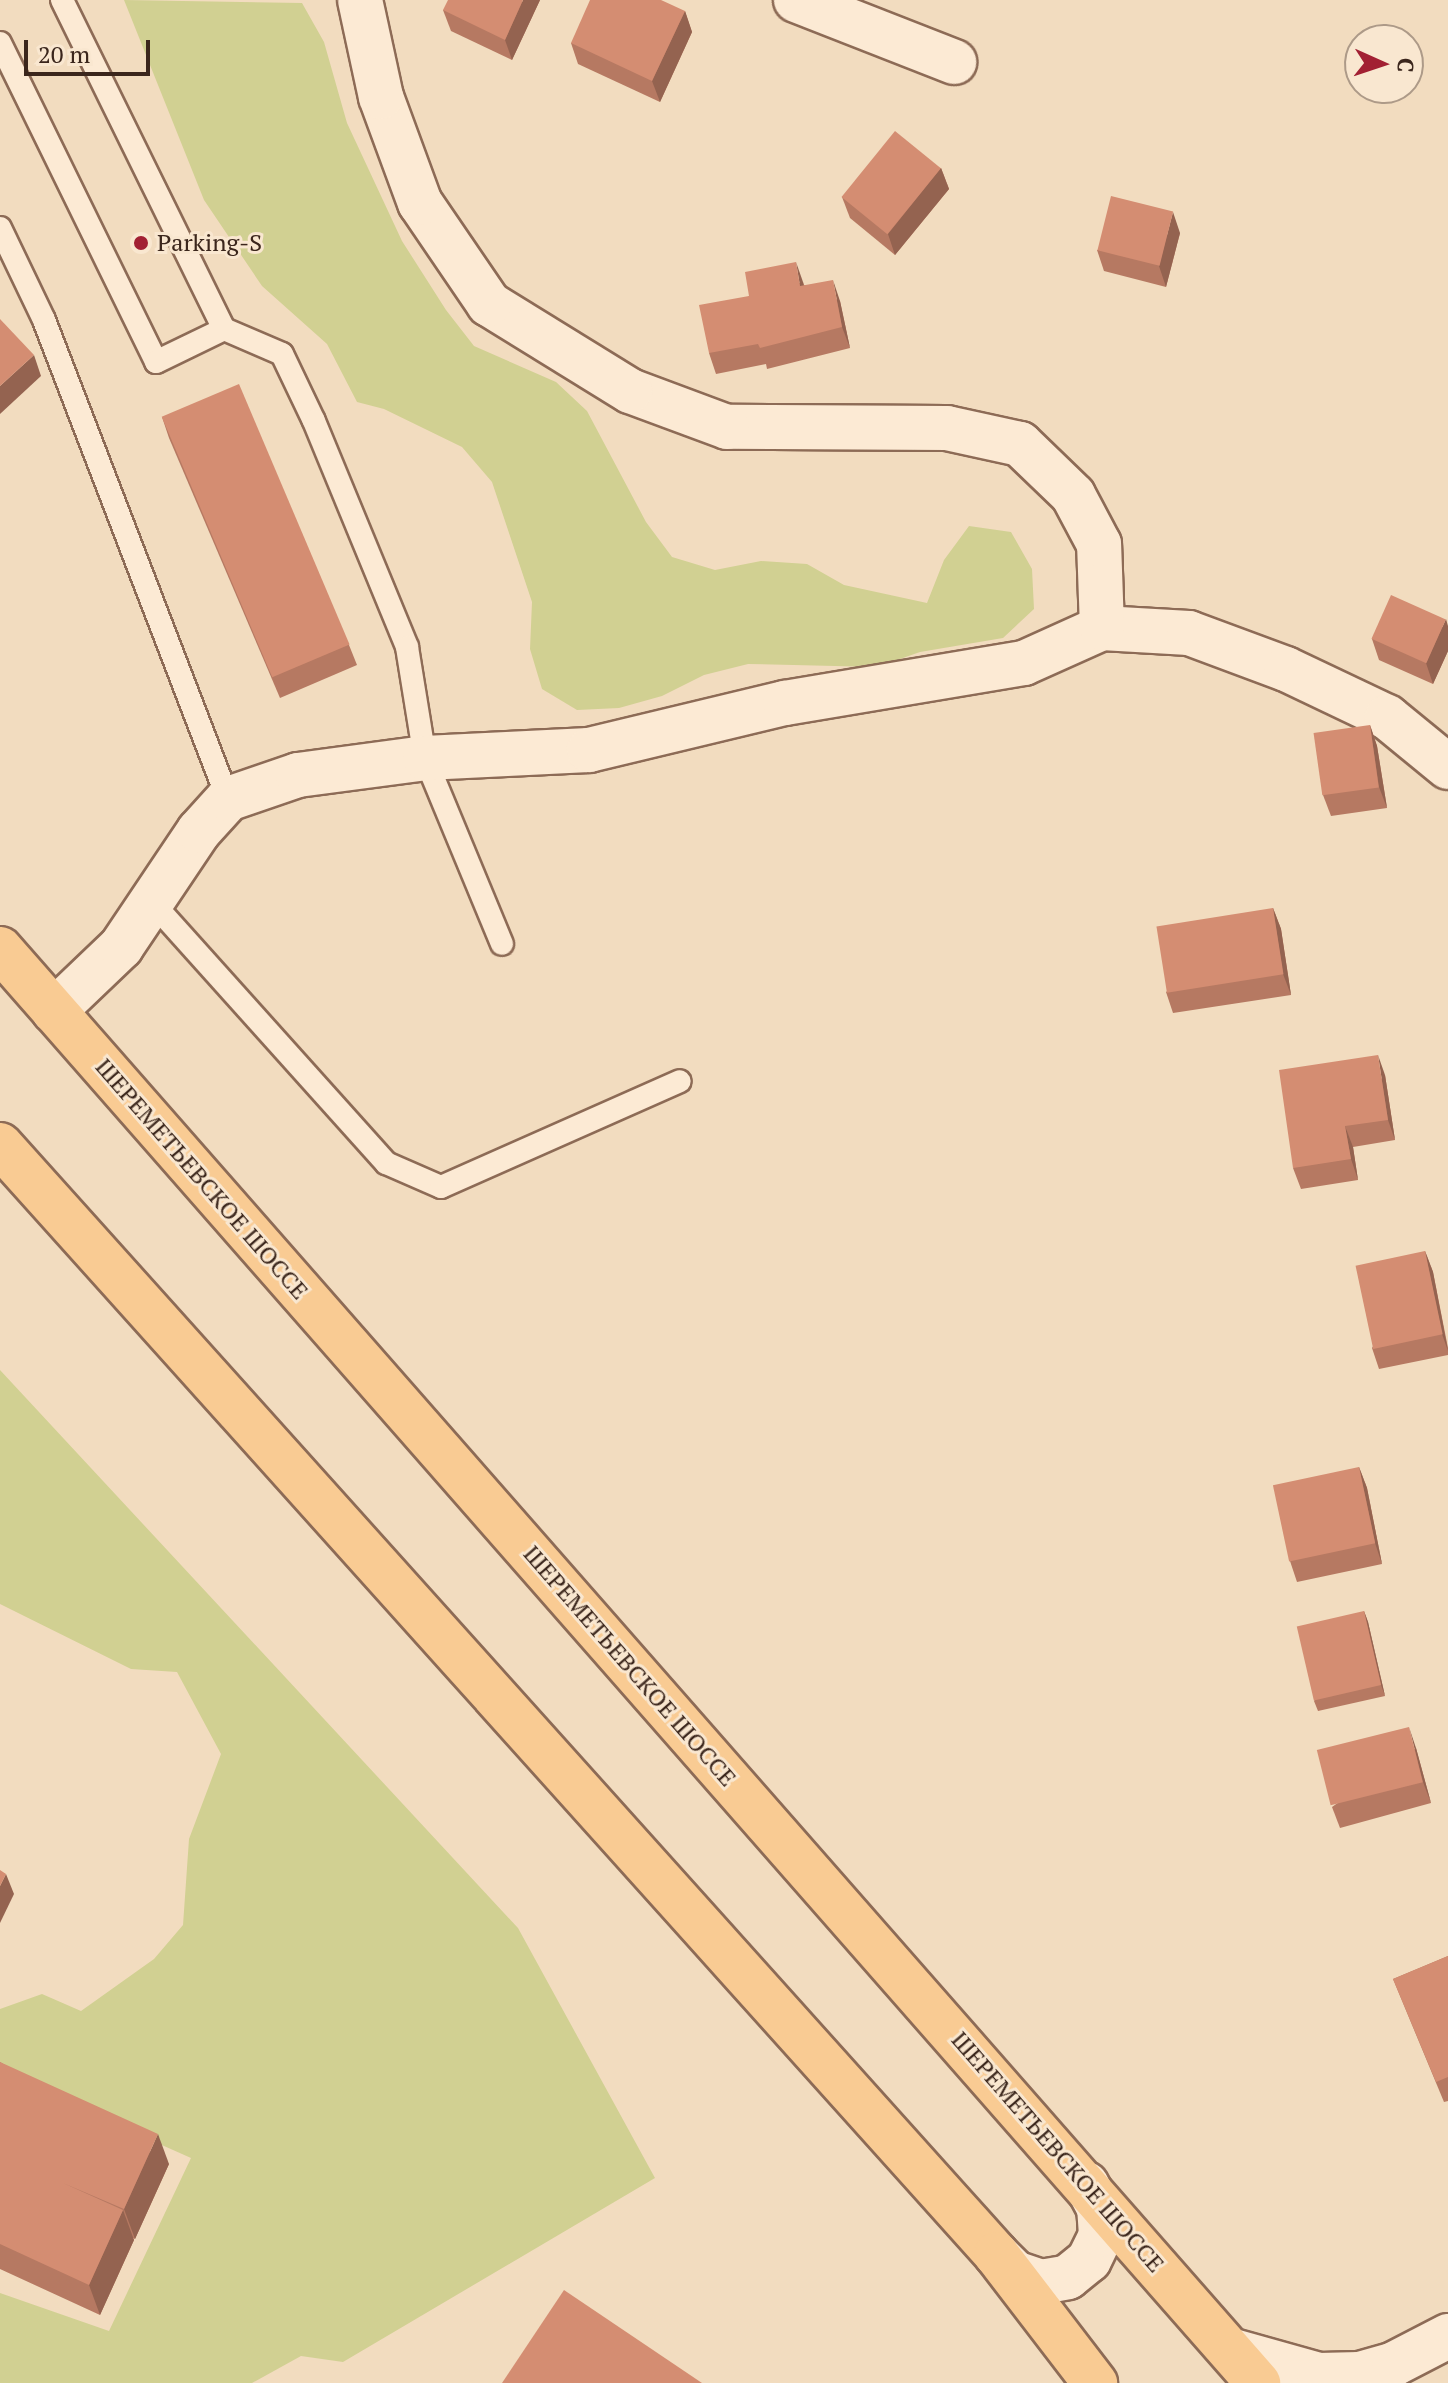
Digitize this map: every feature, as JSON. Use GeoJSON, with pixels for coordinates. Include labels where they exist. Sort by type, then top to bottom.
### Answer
{"type":"FeatureCollection","features":[{"type":"Feature","properties":{"kind":"main road","name":"ШЕРЕМЕТЬЕВСКОЕ ШОССЕ"},"geometry":{"type":"LineString","coordinates":[[0,949],[1245,2367]]}},
{"type":"Feature","properties":{"kind":"main road"},"geometry":{"type":"LineString","coordinates":[[0,1145],[996,2254],[1095,2383]]}},
{"type":"Feature","properties":{"kind":"street"},"geometry":{"type":"LineString","coordinates":[[360,0],[381,97],[420,203],[489,304],[630,391],[727,427],[947,428],[1020,444],[1073,495],[1099,544],[1102,628]]}},
{"type":"Feature","properties":{"kind":"street"},"geometry":{"type":"LineString","coordinates":[[796,0],[954,62]]}},
{"type":"Feature","properties":{"kind":"street"},"geometry":{"type":"LineString","coordinates":[[54,1011],[121,947],[151,901],[228,799],[298,775],[425,758],[589,750],[785,703],[1024,663],[1102,628],[1189,633],[1286,669],[1387,717],[1448,767]]}},
{"type":"Feature","properties":{"kind":"street"},"geometry":{"type":"LineString","coordinates":[[996,2254],[1015,2273],[1041,2282],[1068,2277],[1089,2260],[1101,2235],[1099,2208],[1086,2184]]}},
{"type":"Feature","properties":{"kind":"street"},"geometry":{"type":"LineString","coordinates":[[1245,2367],[1319,2375],[1360,2374],[1448,2336]]}},
{"type":"Feature","properties":{"kind":"street"},"geometry":{"type":"LineString","coordinates":[[1428,2383],[1448,2343]]}},
{"type":"Feature","properties":{"kind":"lane"},"geometry":{"type":"LineString","coordinates":[[62,0],[224,329],[282,354],[314,421],[407,647],[425,758],[502,944]]}},
{"type":"Feature","properties":{"kind":"lane"},"geometry":{"type":"LineString","coordinates":[[0,43],[156,362],[224,329]]}},
{"type":"Feature","properties":{"kind":"lane"},"geometry":{"type":"LineString","coordinates":[[0,228],[44,320],[228,799]]}},
{"type":"Feature","properties":{"kind":"lane"},"geometry":{"type":"LineString","coordinates":[[151,901],[386,1163],[441,1187],[680,1081]]}},
{"type":"Feature","properties":{"kind":"shaded area"},"geometry":{"type":"Polygon","coordinates":[[[124,0],[302,3],[324,42],[347,123],[402,241],[446,310],[474,346],[556,382],[587,411],[646,522],[672,557],[715,570],[761,561],[807,564],[844,585],[927,603],[944,560],[969,526],[1011,532],[1032,569],[1034,609],[1003,638],[920,652],[877,667],[748,664],[704,675],[662,696],[619,708],[577,710],[542,689],[530,649],[532,602],[492,482],[462,447],[384,409],[357,402],[327,344],[262,286],[204,200],[124,0]]]}},
{"type":"Feature","properties":{"kind":"shaded area"},"geometry":{"type":"Polygon","coordinates":[[[0,1370],[518,1928],[655,2178],[343,2362],[301,2356],[252,2383],[0,2383],[0,2293],[109,2331],[191,2158],[0,2073],[0,2009],[42,1994],[81,2011],[154,1959],[183,1925],[189,1839],[221,1754],[177,1672],[131,1669],[0,1604],[0,1370]]]}},
{"type":"Feature","properties":{"kind":"building"},"geometry":{"type":"Polygon","coordinates":[[[448,0],[523,0],[505,40],[443,10],[448,0]]]}},
{"type":"Feature","properties":{"kind":"building"},"geometry":{"type":"Polygon","coordinates":[[[590,0],[661,0],[685,11],[652,81],[571,43],[590,0]]]}},
{"type":"Feature","properties":{"kind":"building"},"geometry":{"type":"Polygon","coordinates":[[[895,131],[941,168],[887,234],[842,197],[895,131]]]}},
{"type":"Feature","properties":{"kind":"building"},"geometry":{"type":"Polygon","coordinates":[[[1111,196],[1173,211],[1160,266],[1097,250],[1111,196]]]}},
{"type":"Feature","properties":{"kind":"building"},"geometry":{"type":"Polygon","coordinates":[[[796,262],[800,286],[833,280],[842,327],[760,348],[758,344],[709,353],[699,305],[749,296],[745,272],[796,262]]]}},
{"type":"Feature","properties":{"kind":"building"},"geometry":{"type":"Polygon","coordinates":[[[0,319],[34,355],[0,386],[0,319]]]}},
{"type":"Feature","properties":{"kind":"building"},"geometry":{"type":"Polygon","coordinates":[[[239,384],[350,645],[272,677],[162,417],[239,384]]]}},
{"type":"Feature","properties":{"kind":"building"},"geometry":{"type":"Polygon","coordinates":[[[1391,595],[1446,619],[1426,663],[1371,639],[1391,595]]]}},
{"type":"Feature","properties":{"kind":"building"},"geometry":{"type":"Polygon","coordinates":[[[1370,725],[1379,787],[1322,795],[1314,733],[1370,725]]]}},
{"type":"Feature","properties":{"kind":"building"},"geometry":{"type":"Polygon","coordinates":[[[1273,908],[1283,974],[1167,993],[1156,926],[1273,908]]]}},
{"type":"Feature","properties":{"kind":"building"},"geometry":{"type":"Polygon","coordinates":[[[1378,1055],[1388,1120],[1345,1126],[1351,1159],[1293,1168],[1279,1070],[1378,1055]]]}},
{"type":"Feature","properties":{"kind":"building"},"geometry":{"type":"Polygon","coordinates":[[[1425,1251],[1443,1334],[1373,1349],[1356,1266],[1425,1251]]]}},
{"type":"Feature","properties":{"kind":"building"},"geometry":{"type":"Polygon","coordinates":[[[1359,1467],[1375,1543],[1289,1562],[1273,1485],[1359,1467]]]}},
{"type":"Feature","properties":{"kind":"building"},"geometry":{"type":"Polygon","coordinates":[[[1364,1611],[1381,1685],[1314,1701],[1297,1627],[1364,1611]]]}},
{"type":"Feature","properties":{"kind":"building"},"geometry":{"type":"Polygon","coordinates":[[[1409,1727],[1423,1782],[1331,1805],[1317,1750],[1409,1727]]]}},
{"type":"Feature","properties":{"kind":"building"},"geometry":{"type":"Polygon","coordinates":[[[0,1870],[6,1874],[0,1886],[0,1870]]]}},
{"type":"Feature","properties":{"kind":"building"},"geometry":{"type":"Polygon","coordinates":[[[1448,1956],[1448,2077],[1436,2082],[1393,1979],[1448,1956]]]}},
{"type":"Feature","properties":{"kind":"building"},"geometry":{"type":"Polygon","coordinates":[[[0,2062],[158,2134],[124,2209],[63,2183],[123,2210],[89,2285],[0,2244],[0,2062]]]}},
{"type":"Feature","properties":{"kind":"building"},"geometry":{"type":"Polygon","coordinates":[[[564,2290],[702,2383],[502,2383],[564,2290]]]}},
{"type":"Feature","properties":{"kind":"place","name":"Parking-S"},"geometry":{"type":"Point","coordinates":[141,243]}}]}
